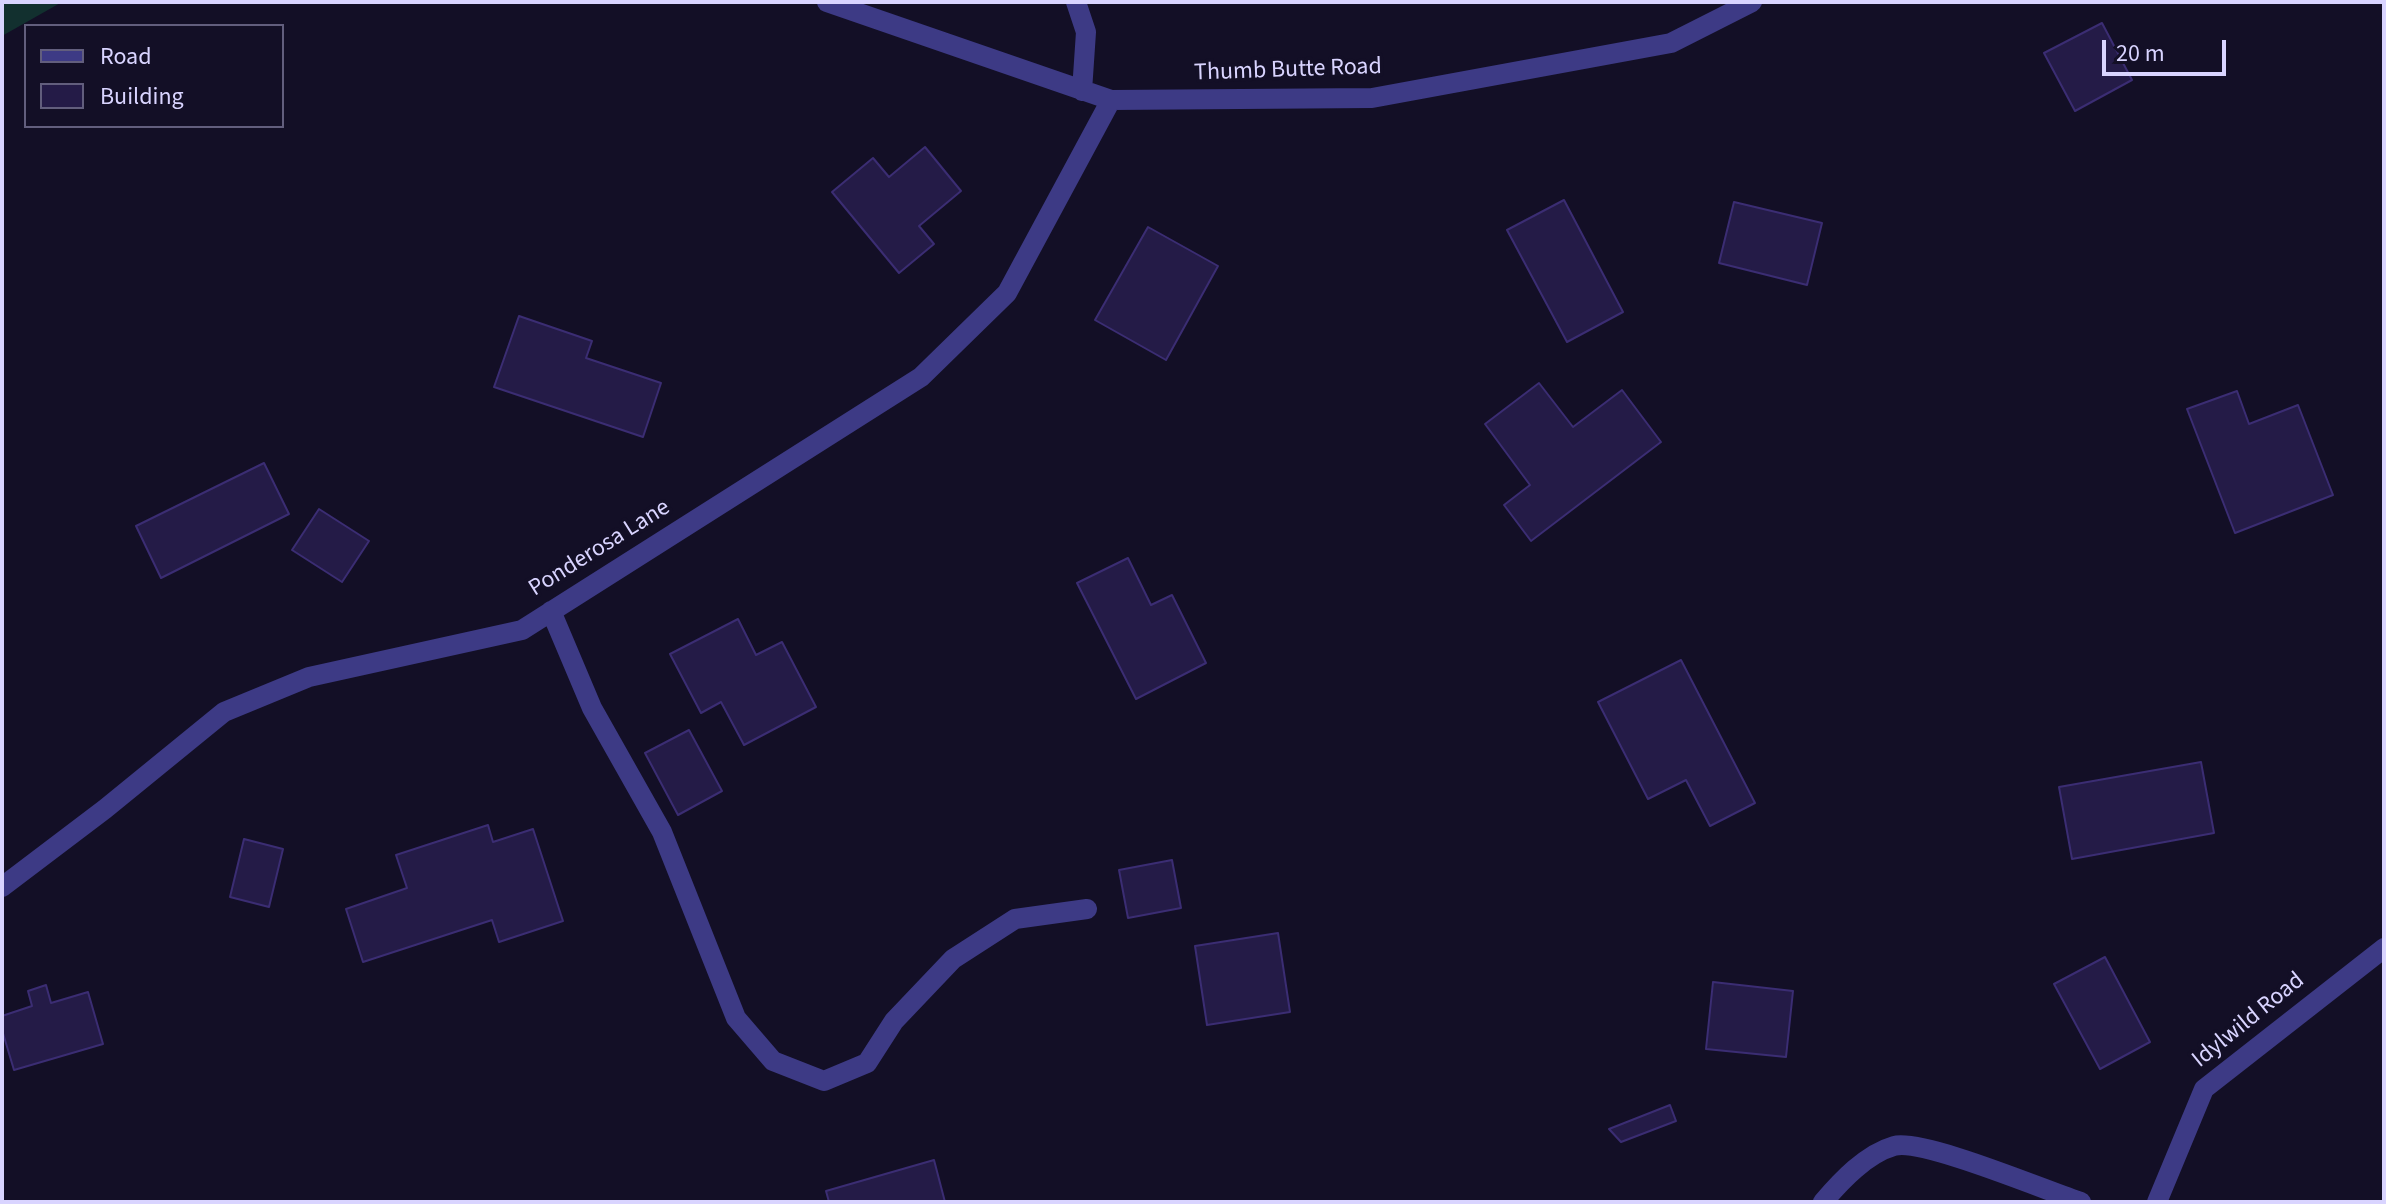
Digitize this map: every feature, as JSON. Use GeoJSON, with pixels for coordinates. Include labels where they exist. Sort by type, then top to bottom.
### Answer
{"type":"FeatureCollection","features":[{"type":"Feature","properties":{"kind":"street","name":"Thumb Butte Road"},"geometry":{"type":"LineString","coordinates":[[827,2],[1111,100],[1372,98],[1671,43],[1752,2]]}},
{"type":"Feature","properties":{"kind":"street"},"geometry":{"type":"LineString","coordinates":[[1076,2],[1086,32],[1082,91]]}},
{"type":"Feature","properties":{"kind":"street","name":"Ponderosa Lane"},"geometry":{"type":"LineString","coordinates":[[2,887],[105,809],[224,712],[309,677],[522,630],[921,377],[1007,293],[1111,100]]}},
{"type":"Feature","properties":{"kind":"street"},"geometry":{"type":"LineString","coordinates":[[551,611],[592,708],[662,832],[736,1018],[773,1061],[824,1081],[867,1063],[894,1021],[953,959],[1015,919],[1087,909]]}},
{"type":"Feature","properties":{"kind":"street","name":"Idylwild Road"},"geometry":{"type":"LineString","coordinates":[[2157,1202],[2204,1089],[2384,948]]}},
{"type":"Feature","properties":{"kind":"street"},"geometry":{"type":"LineString","coordinates":[[1823,1202],[1846,1174],[1895,1145],[1940,1152],[2081,1202]]}},
{"type":"Feature","properties":{"kind":"green space"},"geometry":{"type":"Polygon","coordinates":[[[2,2],[62,2],[2,36],[2,2]]]}},
{"type":"Feature","properties":{"kind":"building"},"geometry":{"type":"Polygon","coordinates":[[[2102,23],[2132,80],[2075,111],[2044,53],[2102,23]]]}},
{"type":"Feature","properties":{"kind":"building"},"geometry":{"type":"Polygon","coordinates":[[[925,147],[961,191],[919,226],[934,244],[899,273],[832,192],[873,158],[889,177],[925,147]]]}},
{"type":"Feature","properties":{"kind":"building"},"geometry":{"type":"Polygon","coordinates":[[[1564,200],[1623,312],[1567,342],[1507,230],[1564,200]]]}},
{"type":"Feature","properties":{"kind":"building"},"geometry":{"type":"Polygon","coordinates":[[[1734,202],[1822,223],[1807,285],[1719,263],[1734,202]]]}},
{"type":"Feature","properties":{"kind":"building"},"geometry":{"type":"Polygon","coordinates":[[[1148,227],[1218,266],[1166,360],[1095,320],[1148,227]]]}},
{"type":"Feature","properties":{"kind":"building"},"geometry":{"type":"Polygon","coordinates":[[[519,316],[592,341],[586,358],[661,383],[643,437],[494,387],[519,316]]]}},
{"type":"Feature","properties":{"kind":"building"},"geometry":{"type":"Polygon","coordinates":[[[1539,383],[1573,427],[1622,390],[1661,442],[1531,541],[1504,505],[1530,485],[1485,424],[1539,383]]]}},
{"type":"Feature","properties":{"kind":"building"},"geometry":{"type":"Polygon","coordinates":[[[2237,391],[2249,424],[2298,405],[2333,495],[2235,533],[2187,409],[2237,391]]]}},
{"type":"Feature","properties":{"kind":"building"},"geometry":{"type":"Polygon","coordinates":[[[264,463],[289,514],[161,578],[136,526],[264,463]]]}},
{"type":"Feature","properties":{"kind":"building"},"geometry":{"type":"Polygon","coordinates":[[[319,509],[369,541],[342,582],[292,550],[319,509]]]}},
{"type":"Feature","properties":{"kind":"building"},"geometry":{"type":"Polygon","coordinates":[[[1128,558],[1151,605],[1172,595],[1206,663],[1136,699],[1077,583],[1128,558]]]}},
{"type":"Feature","properties":{"kind":"building"},"geometry":{"type":"Polygon","coordinates":[[[738,619],[756,655],[782,642],[816,707],[744,745],[721,702],[701,713],[670,654],[738,619]]]}},
{"type":"Feature","properties":{"kind":"building"},"geometry":{"type":"Polygon","coordinates":[[[1681,660],[1755,803],[1710,826],[1686,780],[1648,799],[1598,702],[1681,660]]]}},
{"type":"Feature","properties":{"kind":"building"},"geometry":{"type":"Polygon","coordinates":[[[689,730],[722,791],[678,815],[645,753],[689,730]]]}},
{"type":"Feature","properties":{"kind":"building"},"geometry":{"type":"Polygon","coordinates":[[[2201,762],[2214,833],[2072,859],[2059,787],[2201,762]]]}},
{"type":"Feature","properties":{"kind":"building"},"geometry":{"type":"Polygon","coordinates":[[[488,825],[493,842],[533,829],[563,921],[499,942],[492,920],[363,962],[346,909],[407,888],[396,855],[488,825]]]}},
{"type":"Feature","properties":{"kind":"building"},"geometry":{"type":"Polygon","coordinates":[[[244,839],[283,849],[269,907],[230,897],[244,839]]]}},
{"type":"Feature","properties":{"kind":"building"},"geometry":{"type":"Polygon","coordinates":[[[1172,860],[1181,908],[1128,918],[1119,870],[1172,860]]]}},
{"type":"Feature","properties":{"kind":"building"},"geometry":{"type":"Polygon","coordinates":[[[1278,933],[1290,1012],[1207,1025],[1195,946],[1278,933]]]}},
{"type":"Feature","properties":{"kind":"building"},"geometry":{"type":"Polygon","coordinates":[[[2105,957],[2150,1042],[2100,1069],[2054,984],[2105,957]]]}},
{"type":"Feature","properties":{"kind":"building"},"geometry":{"type":"Polygon","coordinates":[[[1713,982],[1793,991],[1786,1057],[1706,1049],[1713,982]]]}},
{"type":"Feature","properties":{"kind":"building"},"geometry":{"type":"Polygon","coordinates":[[[46,985],[51,1003],[88,992],[103,1044],[14,1070],[2,1030],[2,1016],[32,1006],[28,991],[46,985]]]}},
{"type":"Feature","properties":{"kind":"building"},"geometry":{"type":"Polygon","coordinates":[[[1670,1105],[1676,1121],[1621,1142],[1609,1129],[1670,1105]]]}},
{"type":"Feature","properties":{"kind":"building"},"geometry":{"type":"Polygon","coordinates":[[[934,1160],[945,1202],[829,1202],[826,1191],[934,1160]]]}}]}
